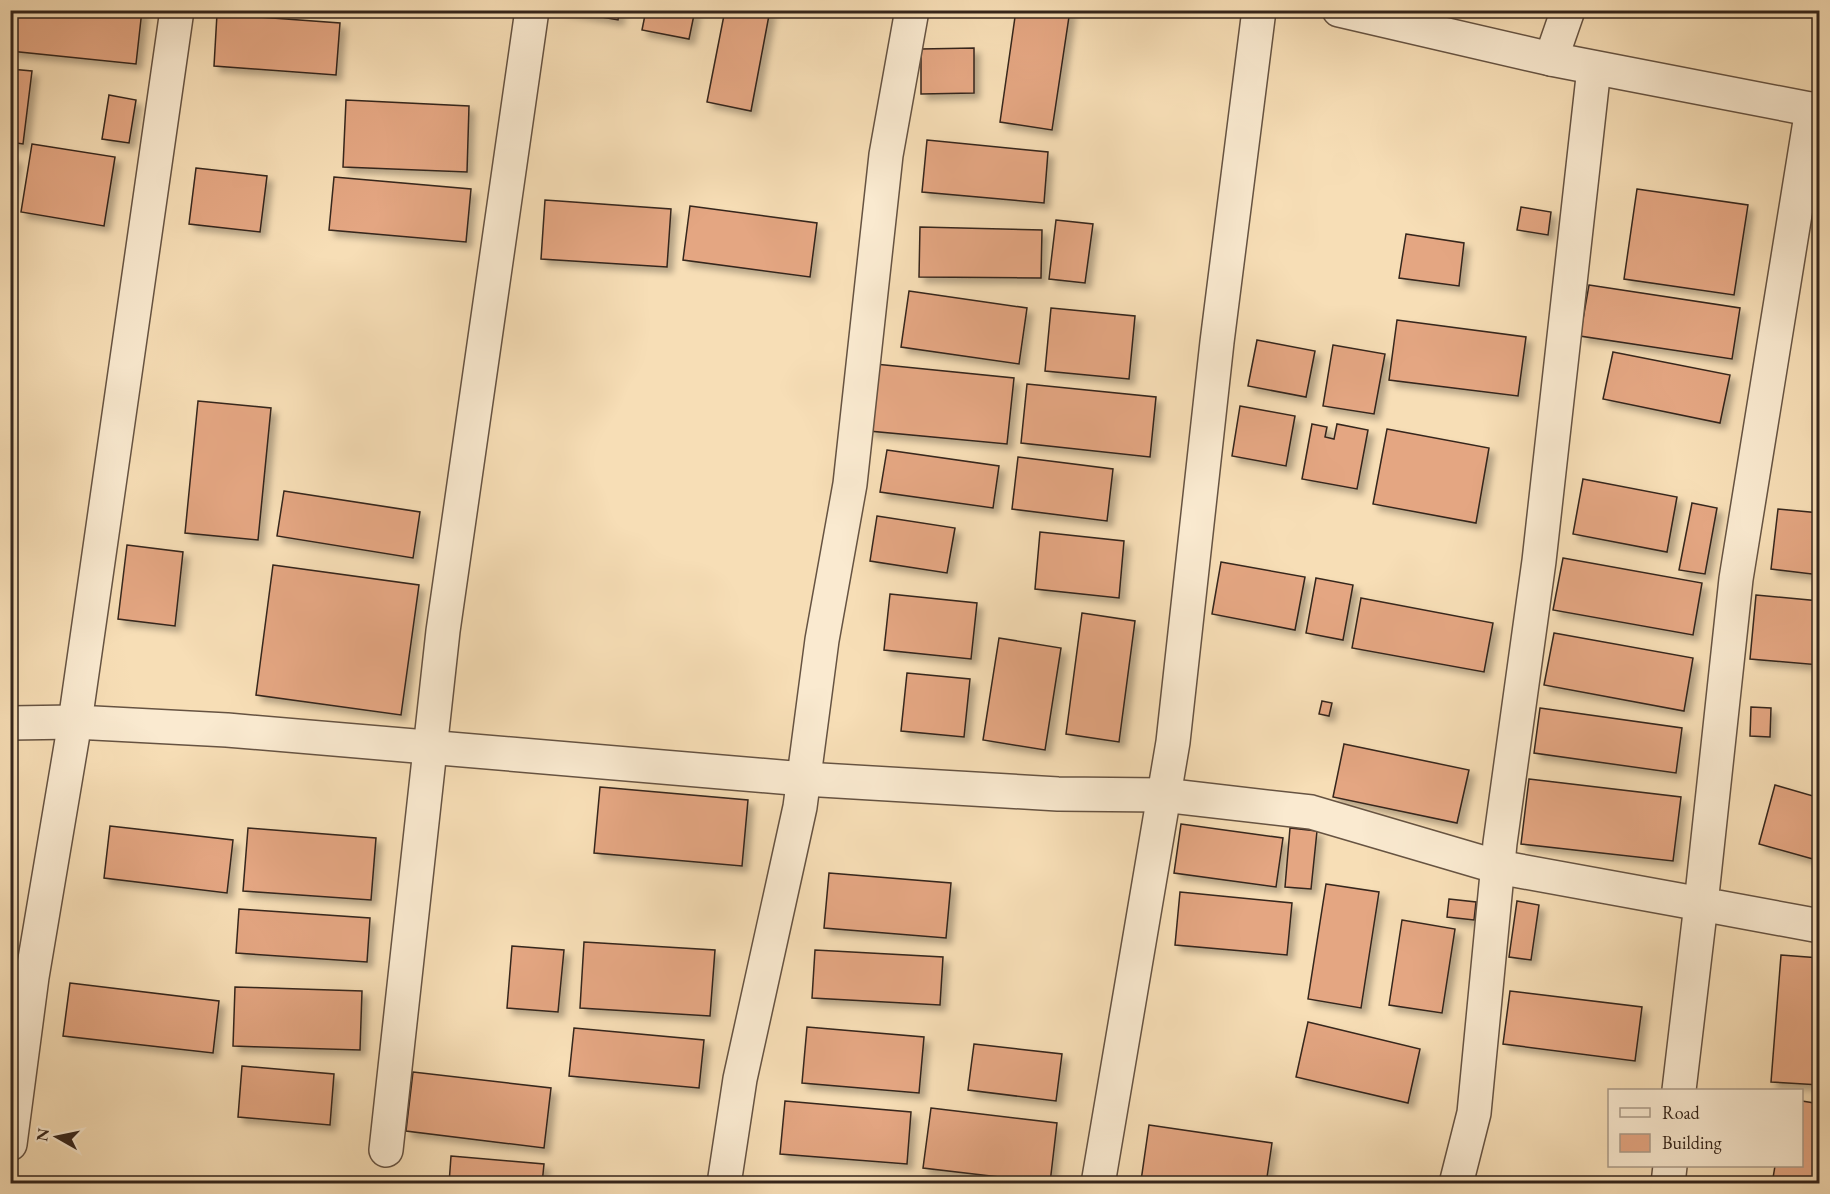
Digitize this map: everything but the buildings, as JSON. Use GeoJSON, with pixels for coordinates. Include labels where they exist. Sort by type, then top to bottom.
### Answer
{"type":"FeatureCollection","features":[{"type":"Feature","properties":{"kind":"street"},"geometry":{"type":"LineString","coordinates":[[10,1144],[32,976],[75,722],[177,10]]}},
{"type":"Feature","properties":{"kind":"street"},"geometry":{"type":"LineString","coordinates":[[386,1150],[443,631],[532,10]]}},
{"type":"Feature","properties":{"kind":"street"},"geometry":{"type":"LineString","coordinates":[[724,1184],[740,1078],[800,807],[822,640],[850,484],[886,155],[912,10]]}},
{"type":"Feature","properties":{"kind":"street"},"geometry":{"type":"LineString","coordinates":[[1098,1184],[1173,742],[1217,342],[1259,10]]}},
{"type":"Feature","properties":{"kind":"street"},"geometry":{"type":"LineString","coordinates":[[1339,10],[1551,59],[1816,110],[1736,579],[1679,1089]]}},
{"type":"Feature","properties":{"kind":"street"},"geometry":{"type":"LineString","coordinates":[[1551,59],[1568,10]]}},
{"type":"Feature","properties":{"kind":"street"},"geometry":{"type":"LineString","coordinates":[[1456,1184],[1474,1113],[1498,867],[1539,561],[1594,68]]}},
{"type":"Feature","properties":{"kind":"street"},"geometry":{"type":"LineString","coordinates":[[10,723],[75,722],[226,730],[804,779],[1058,795],[1163,795],[1311,812],[1498,867],[1820,926]]}},
{"type":"Feature","properties":{"kind":"street"},"geometry":{"type":"LineString","coordinates":[[1668,1184],[1670,1167]]}}]}
